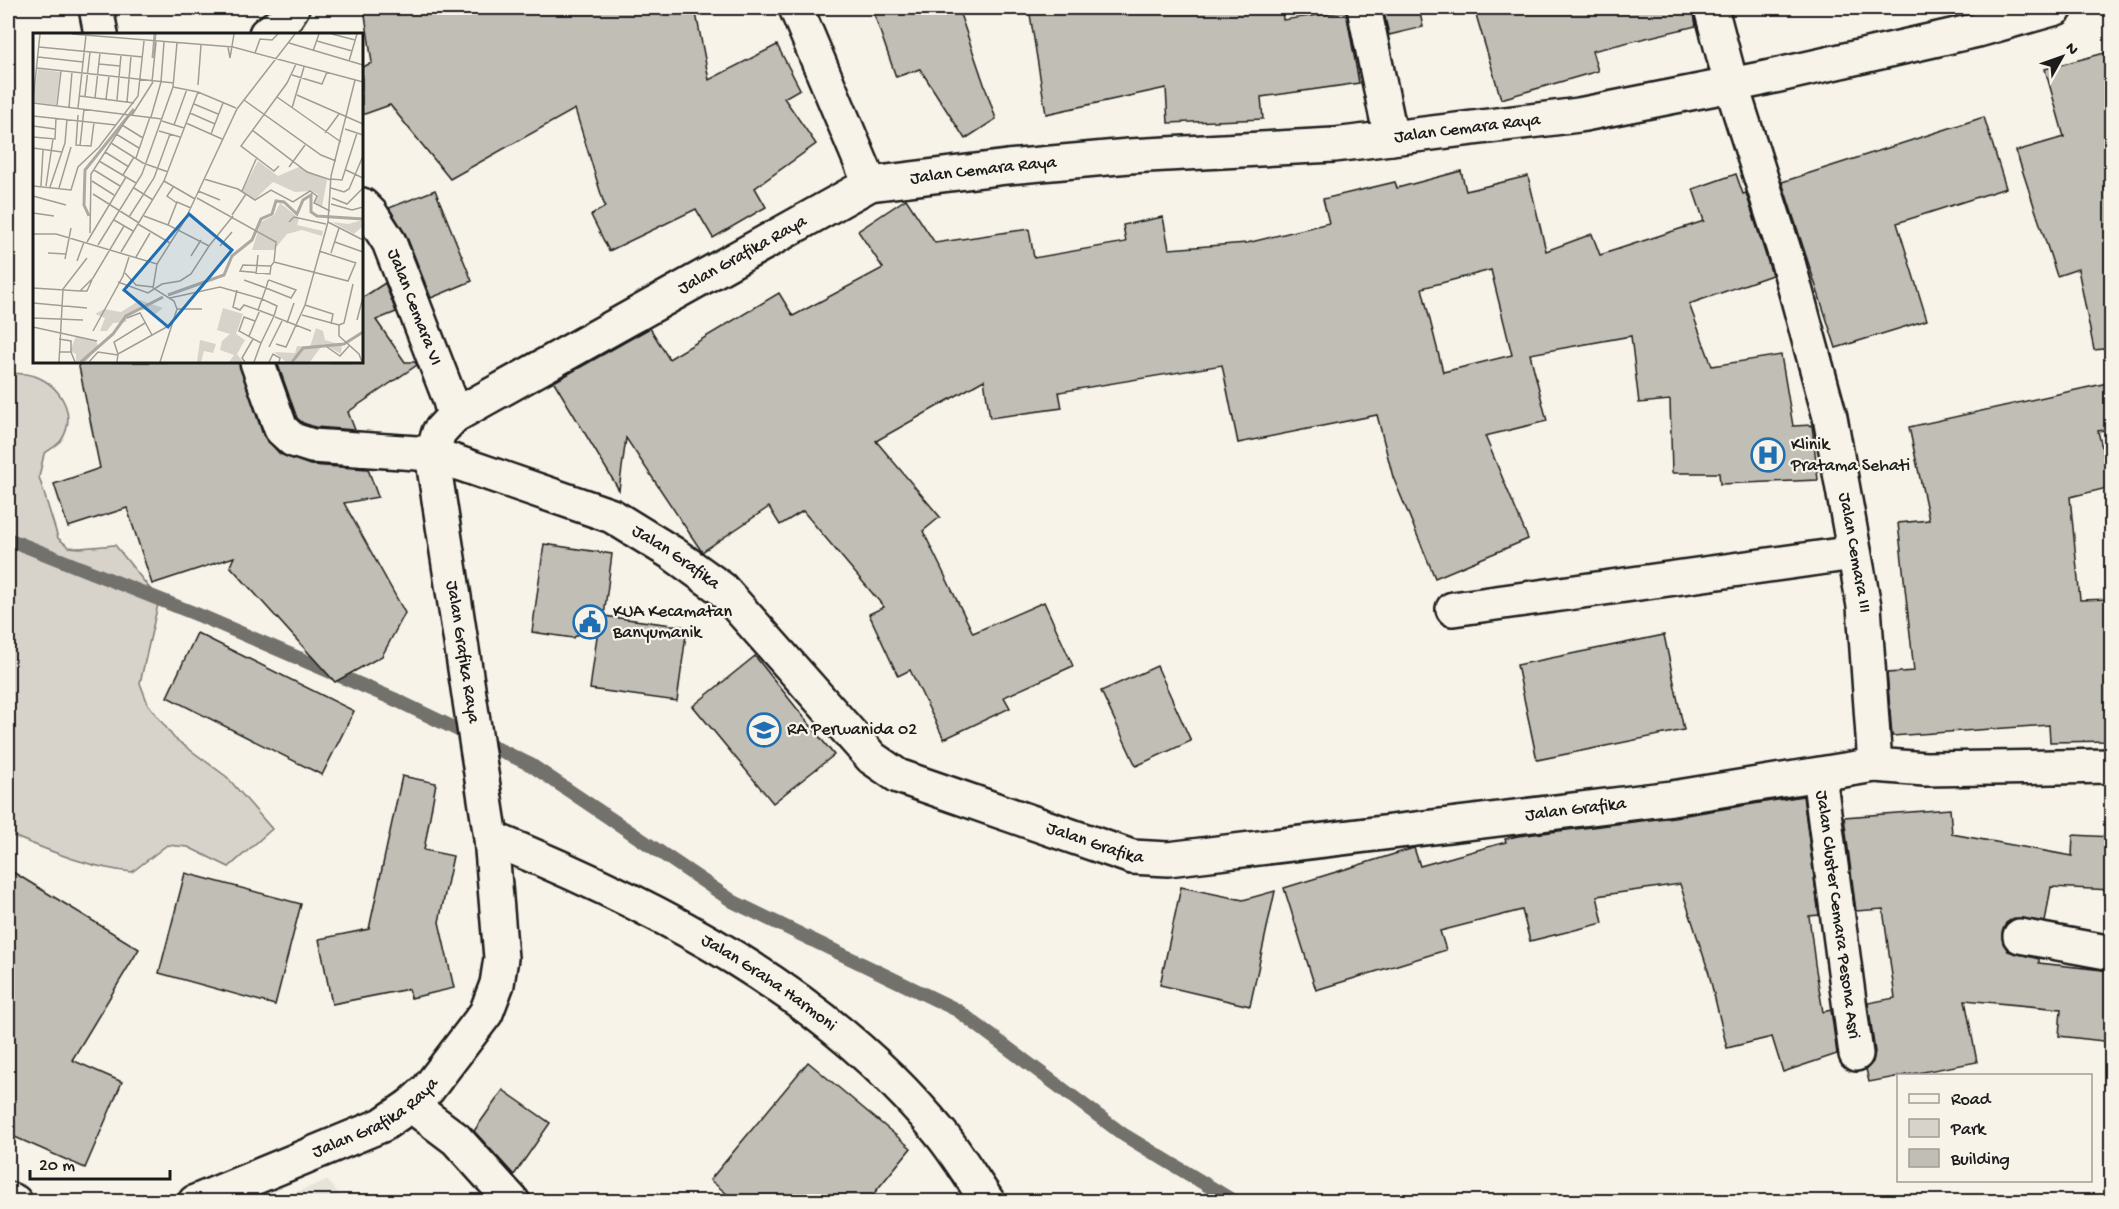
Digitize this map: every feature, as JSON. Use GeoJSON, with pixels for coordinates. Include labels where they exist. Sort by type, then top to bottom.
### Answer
{"type":"FeatureCollection","features":[{"type":"Feature","properties":{"kind":"street"},"geometry":{"type":"LineString","coordinates":[[96,8],[101,33]]}},
{"type":"Feature","properties":{"kind":"street"},"geometry":{"type":"LineString","coordinates":[[267,33],[283,22],[292,8]]}},
{"type":"Feature","properties":{"kind":"street"},"geometry":{"type":"LineString","coordinates":[[796,8],[870,184]]}},
{"type":"Feature","properties":{"kind":"street"},"geometry":{"type":"LineString","coordinates":[[1364,8],[1391,138]]}},
{"type":"Feature","properties":{"kind":"street","name":"Jalan Cemara III"},"geometry":{"type":"LineString","coordinates":[[1711,8],[1731,84],[1789,266],[1830,417],[1864,606],[1875,765]]}},
{"type":"Feature","properties":{"kind":"street","name":"Jalan Cemara Raya"},"geometry":{"type":"LineString","coordinates":[[870,184],[1107,158],[1334,145],[1580,115],[1978,30],[2056,8]]}},
{"type":"Feature","properties":{"kind":"street","name":"Jalan Grafika Raya"},"geometry":{"type":"LineString","coordinates":[[195,1202],[382,1125],[411,1105],[428,1089],[486,1012],[498,984],[501,958],[491,838],[432,454],[439,432],[454,416],[870,184]]}},
{"type":"Feature","properties":{"kind":"street","name":"Jalan Cemara VI"},"geometry":{"type":"LineString","coordinates":[[363,206],[371,214],[389,242],[454,416]]}},
{"type":"Feature","properties":{"kind":"street","name":"Jalan Grafika"},"geometry":{"type":"LineString","coordinates":[[257,363],[281,429],[293,440],[312,446],[432,454],[612,516],[672,553],[722,589],[851,737],[872,758],[898,776],[1132,857],[1168,859],[1614,805],[1875,765]]}},
{"type":"Feature","properties":{"kind":"street"},"geometry":{"type":"LineString","coordinates":[[1453,609],[1854,554]]}},
{"type":"Feature","properties":{"kind":"street"},"geometry":{"type":"LineString","coordinates":[[1875,765],[1925,770],[2112,766]]}},
{"type":"Feature","properties":{"kind":"street","name":"Jalan Cluster Cemara Pesona Asri"},"geometry":{"type":"LineString","coordinates":[[1819,774],[1856,1054]]}},
{"type":"Feature","properties":{"kind":"street","name":"Jalan Graha Harmoni"},"geometry":{"type":"LineString","coordinates":[[491,838],[584,876],[644,906],[708,942],[804,1004],[870,1059],[941,1134],[988,1202]]}},
{"type":"Feature","properties":{"kind":"street"},"geometry":{"type":"LineString","coordinates":[[2020,936],[2112,953]]}},
{"type":"Feature","properties":{"kind":"street"},"geometry":{"type":"LineString","coordinates":[[411,1105],[456,1139],[513,1202]]}},
{"type":"Feature","properties":{"kind":"street"},"geometry":{"type":"LineString","coordinates":[[8,1198],[15,1202]]}},
{"type":"Feature","properties":{"kind":"shaded area"},"geometry":{"type":"Polygon","coordinates":[[[327,1180],[345,1201],[274,1201],[327,1180]]]}},
{"type":"Feature","properties":{"kind":"green space"},"geometry":{"type":"Polygon","coordinates":[[[8,373],[28,374],[50,384],[63,400],[67,410],[68,419],[61,441],[44,454],[39,477],[58,538],[69,547],[115,545],[159,600],[140,683],[148,704],[174,738],[227,777],[272,829],[229,867],[188,847],[167,845],[132,872],[116,870],[68,858],[8,834],[8,373]]]}},
{"type":"Feature","properties":{"kind":"building"},"geometry":{"type":"Polygon","coordinates":[[[364,8],[695,8],[709,80],[777,45],[800,89],[784,98],[816,144],[755,188],[766,207],[713,238],[696,209],[609,251],[591,215],[605,207],[575,109],[450,179],[390,105],[363,115],[363,67],[372,63],[364,8]]]}},
{"type":"Feature","properties":{"kind":"building"},"geometry":{"type":"Polygon","coordinates":[[[872,8],[958,8],[996,119],[965,139],[920,69],[896,77],[872,8]]]}},
{"type":"Feature","properties":{"kind":"building"},"geometry":{"type":"Polygon","coordinates":[[[1029,8],[1282,8],[1283,20],[1346,11],[1359,83],[1261,97],[1263,119],[1168,123],[1166,88],[1046,114],[1029,8]]]}},
{"type":"Feature","properties":{"kind":"building"},"geometry":{"type":"Polygon","coordinates":[[[1383,8],[1419,8],[1423,27],[1389,35],[1383,8]]]}},
{"type":"Feature","properties":{"kind":"building"},"geometry":{"type":"Polygon","coordinates":[[[1474,8],[1693,8],[1696,26],[1592,51],[1598,71],[1501,99],[1474,8]]]}},
{"type":"Feature","properties":{"kind":"building"},"geometry":{"type":"Polygon","coordinates":[[[2112,51],[2112,348],[2094,350],[2078,269],[2057,276],[2016,151],[2064,137],[2045,69],[2112,51]]]}},
{"type":"Feature","properties":{"kind":"building"},"geometry":{"type":"Polygon","coordinates":[[[1984,117],[2006,188],[1897,223],[1927,320],[1836,348],[1782,182],[1984,117]]]}},
{"type":"Feature","properties":{"kind":"building"},"geometry":{"type":"Polygon","coordinates":[[[1461,171],[1466,191],[1528,176],[1546,251],[1592,234],[1600,255],[1704,221],[1693,189],[1736,174],[1743,194],[1746,193],[1772,275],[1689,304],[1712,366],[1781,355],[1793,426],[1812,425],[1818,480],[1720,484],[1719,473],[1672,473],[1670,400],[1639,403],[1631,336],[1530,354],[1547,421],[1485,436],[1528,539],[1435,578],[1393,477],[1377,415],[1238,443],[1222,365],[1059,392],[1062,408],[990,418],[984,380],[876,441],[940,517],[923,531],[973,633],[1044,602],[1073,666],[1004,697],[1010,708],[944,739],[910,670],[898,676],[869,614],[884,607],[803,511],[780,525],[769,507],[702,552],[626,438],[619,490],[554,382],[650,328],[669,359],[779,293],[793,316],[883,268],[858,231],[906,199],[935,243],[1029,229],[1034,258],[1126,242],[1123,225],[1163,217],[1169,249],[1247,243],[1329,223],[1323,199],[1395,182],[1397,188],[1461,171]],[[1491,270],[1422,288],[1443,372],[1512,355],[1491,270]]]}},
{"type":"Feature","properties":{"kind":"building"},"geometry":{"type":"Polygon","coordinates":[[[435,190],[472,281],[431,298],[406,235],[389,208],[435,190]]]}},
{"type":"Feature","properties":{"kind":"building"},"geometry":{"type":"Polygon","coordinates":[[[385,283],[396,312],[376,320],[405,362],[415,362],[417,365],[348,412],[355,430],[315,427],[303,423],[297,418],[277,363],[363,363],[363,297],[385,283]]]}},
{"type":"Feature","properties":{"kind":"building"},"geometry":{"type":"Polygon","coordinates":[[[78,363],[239,363],[263,435],[280,454],[310,465],[368,469],[378,497],[344,503],[405,613],[382,656],[335,682],[230,566],[234,557],[152,584],[127,508],[68,527],[54,484],[100,468],[78,363]]]}},
{"type":"Feature","properties":{"kind":"building"},"geometry":{"type":"Polygon","coordinates":[[[2112,382],[2112,429],[2098,431],[2111,487],[2070,497],[2080,600],[2111,599],[2112,741],[2050,742],[2049,725],[1892,736],[1887,673],[1914,671],[1898,523],[1929,520],[1909,427],[2112,382]]]}},
{"type":"Feature","properties":{"kind":"building","name":"KUA Kecamatan Banyumanik"},"geometry":{"type":"Polygon","coordinates":[[[544,544],[612,554],[604,616],[687,627],[677,701],[590,689],[599,621],[573,638],[532,632],[544,544]]]}},
{"type":"Feature","properties":{"kind":"building"},"geometry":{"type":"Polygon","coordinates":[[[197,633],[354,711],[322,775],[167,697],[197,633]]]}},
{"type":"Feature","properties":{"kind":"building"},"geometry":{"type":"Polygon","coordinates":[[[1664,635],[1684,730],[1537,760],[1517,665],[1664,635]]]}},
{"type":"Feature","properties":{"kind":"building","name":"RA Perwanida 02"},"geometry":{"type":"Polygon","coordinates":[[[755,656],[834,755],[773,803],[693,706],[755,656]]]}},
{"type":"Feature","properties":{"kind":"building"},"geometry":{"type":"Polygon","coordinates":[[[1157,666],[1191,741],[1136,766],[1101,691],[1157,666]]]}},
{"type":"Feature","properties":{"kind":"building"},"geometry":{"type":"Polygon","coordinates":[[[402,776],[436,783],[424,850],[453,856],[439,922],[454,988],[411,998],[409,989],[332,1004],[319,939],[369,929],[402,776]]]}},
{"type":"Feature","properties":{"kind":"building"},"geometry":{"type":"Polygon","coordinates":[[[1803,796],[1819,915],[1809,916],[1815,964],[1823,1012],[1831,1010],[1837,1054],[1783,1072],[1772,1037],[1727,1048],[1708,970],[1680,884],[1597,896],[1603,923],[1530,941],[1522,910],[1440,931],[1446,950],[1316,990],[1284,888],[1414,848],[1420,866],[1506,842],[1505,839],[1518,836],[1674,817],[1803,796]]]}},
{"type":"Feature","properties":{"kind":"building"},"geometry":{"type":"Polygon","coordinates":[[[1950,809],[1952,834],[2072,856],[2073,835],[2112,837],[2112,890],[2051,887],[2045,922],[2014,918],[2006,923],[2002,933],[2003,943],[2008,951],[2039,959],[2039,963],[2112,971],[2112,1042],[2059,1036],[2061,1009],[1965,1000],[1977,1062],[1912,1074],[1897,1074],[1897,1077],[1869,1082],[1866,1069],[1873,1062],[1875,1052],[1868,1003],[1895,998],[1883,909],[1856,911],[1844,817],[1950,809]]]}},
{"type":"Feature","properties":{"kind":"building"},"geometry":{"type":"Polygon","coordinates":[[[8,869],[139,949],[72,1060],[122,1082],[85,1168],[8,1134],[8,869]]]}},
{"type":"Feature","properties":{"kind":"building"},"geometry":{"type":"Polygon","coordinates":[[[185,873],[301,904],[275,1005],[159,973],[185,873]]]}},
{"type":"Feature","properties":{"kind":"building"},"geometry":{"type":"Polygon","coordinates":[[[1181,887],[1243,900],[1275,891],[1250,1006],[1160,985],[1181,887]]]}},
{"type":"Feature","properties":{"kind":"building"},"geometry":{"type":"Polygon","coordinates":[[[808,1062],[911,1148],[867,1202],[737,1202],[710,1180],[808,1062]]]}},
{"type":"Feature","properties":{"kind":"building"},"geometry":{"type":"Polygon","coordinates":[[[503,1090],[550,1123],[514,1175],[474,1131],[503,1090]]]}},
{"type":"Feature","properties":{"kind":"waterway"},"geometry":{"type":"LineString","coordinates":[[8,539],[201,616],[396,700],[531,765],[734,902],[957,1010],[1124,1135],[1235,1202]]}},
{"type":"Feature","properties":{"kind":"place","name":"Klinik Pratama Sehati"},"geometry":{"type":"Point","coordinates":[1768,455]}},
{"type":"Feature","properties":{"kind":"place","name":"KUA Kecamatan Banyumanik"},"geometry":{"type":"Point","coordinates":[590,622]}},
{"type":"Feature","properties":{"kind":"place","name":"RA Perwanida 02"},"geometry":{"type":"Point","coordinates":[764,730]}}]}
